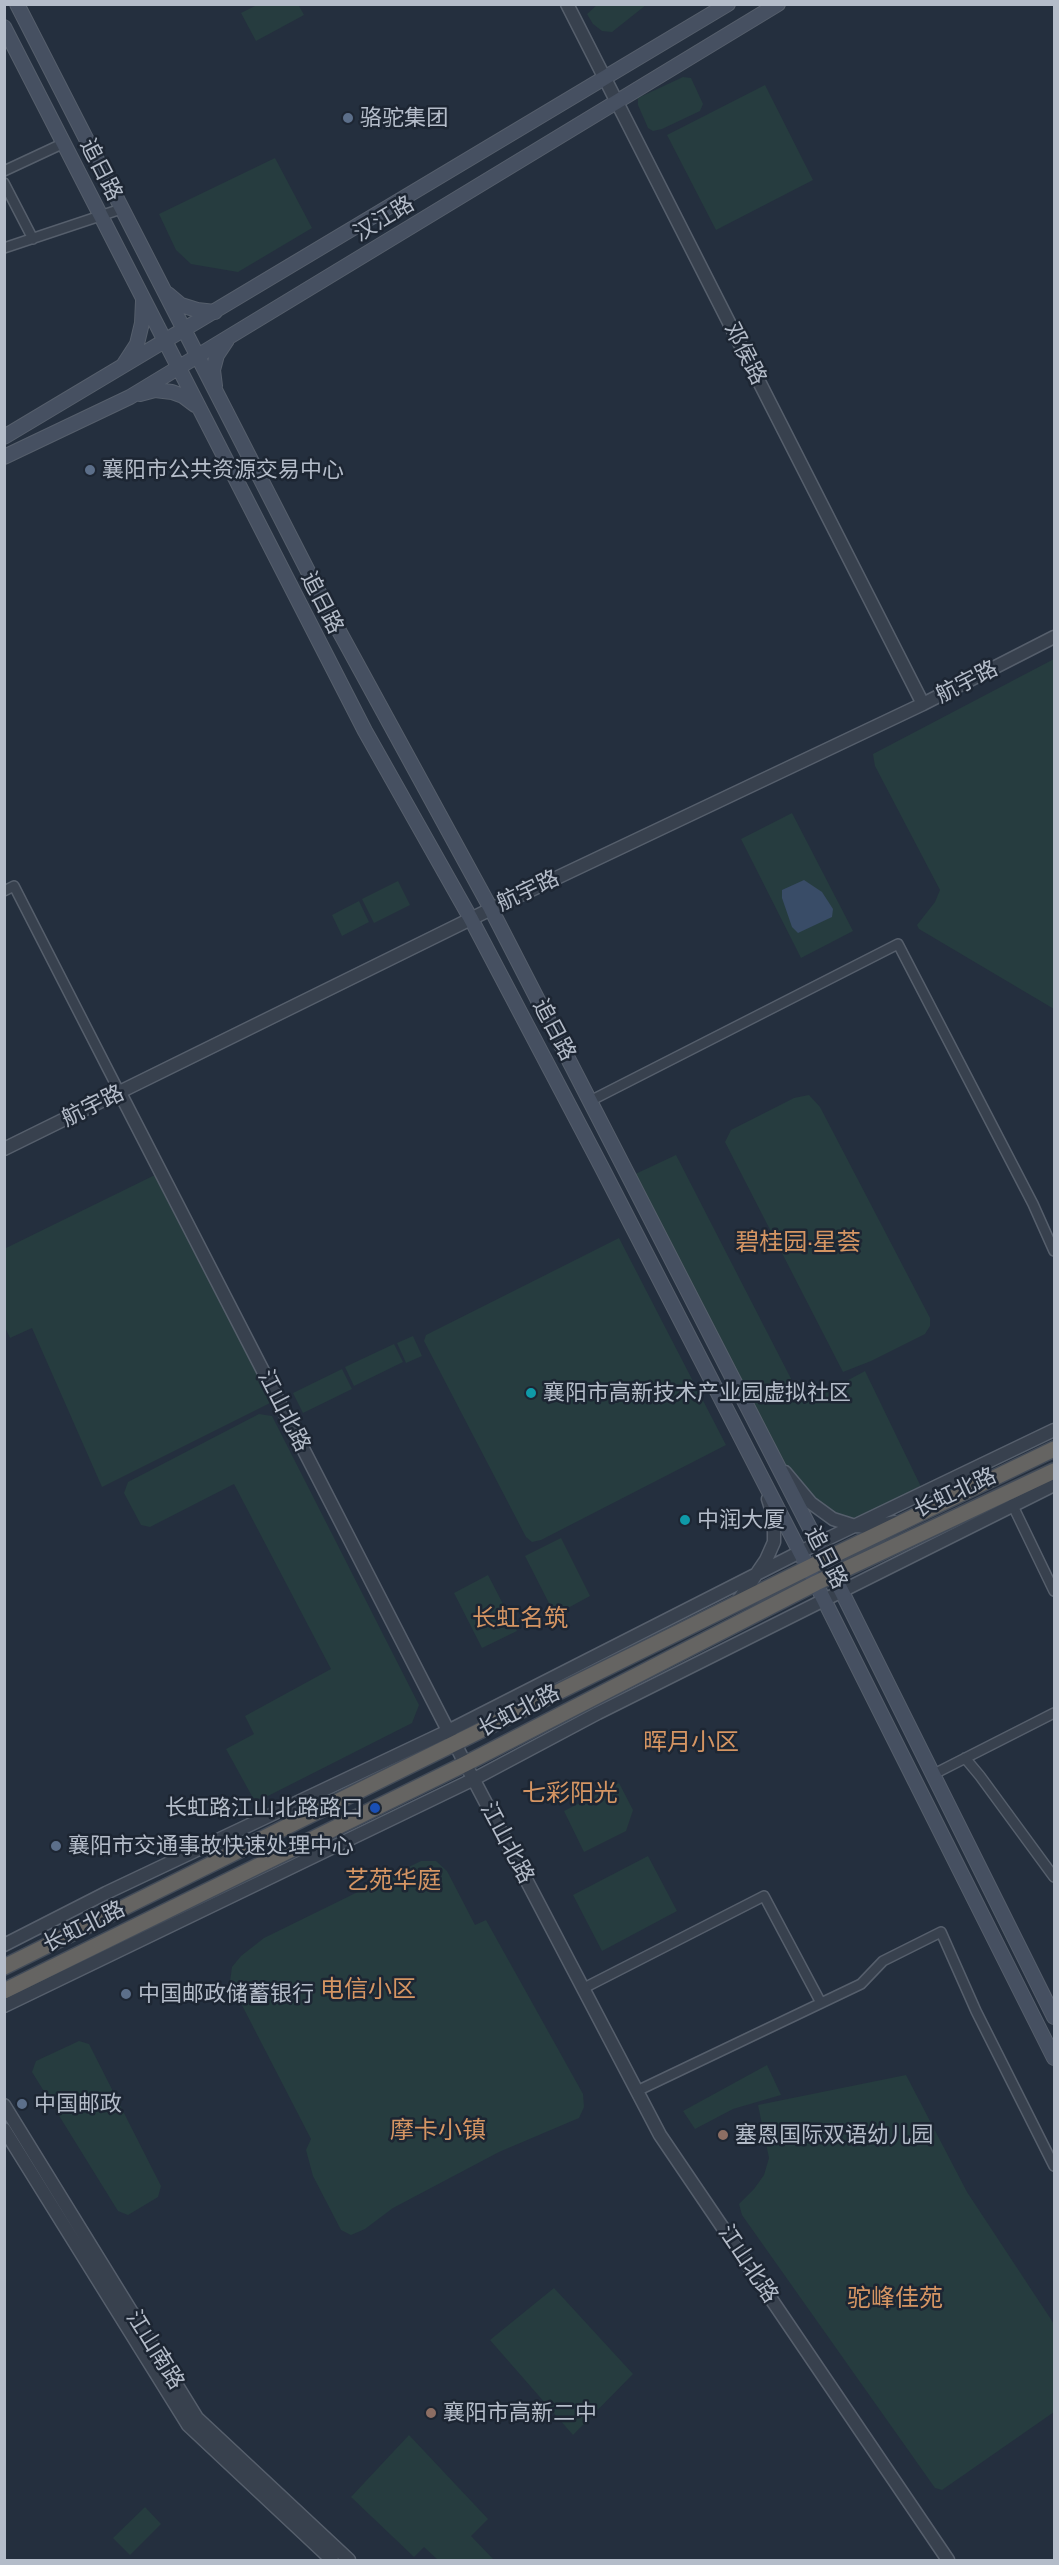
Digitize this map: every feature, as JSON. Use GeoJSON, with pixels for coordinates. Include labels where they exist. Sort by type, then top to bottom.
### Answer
{"type":"FeatureCollection","features":[{"type":"Feature","properties":{"kind":"highway","name":"长虹北路"},"geometry":{"type":"LineString","coordinates":[[4,1967],[452,1738],[736,1604],[1054,1449]]}},
{"type":"Feature","properties":{"kind":"highway","name":"长虹北路"},"geometry":{"type":"LineString","coordinates":[[4,1991],[465,1764],[816,1583],[1054,1471]]}},
{"type":"Feature","properties":{"kind":"main road","name":"追日路"},"geometry":{"type":"LineString","coordinates":[[17,4],[332,618],[491,909],[819,1544],[1054,2016]]}},
{"type":"Feature","properties":{"kind":"main road","name":"汉江路"},"geometry":{"type":"LineString","coordinates":[[4,437],[728,4]]}},
{"type":"Feature","properties":{"kind":"main road","name":"汉江路"},"geometry":{"type":"LineString","coordinates":[[4,457],[130,397],[778,4]]}},
{"type":"Feature","properties":{"kind":"main road","name":"追日路"},"geometry":{"type":"LineString","coordinates":[[7,36],[365,731],[471,919],[800,1552],[1054,2058]]}},
{"type":"Feature","properties":{"kind":"main road"},"geometry":{"type":"LineString","coordinates":[[162,289],[181,305],[215,312]]}},
{"type":"Feature","properties":{"kind":"main road"},"geometry":{"type":"LineString","coordinates":[[120,369],[137,344],[142,323],[143,299]]}},
{"type":"Feature","properties":{"kind":"main road"},"geometry":{"type":"LineString","coordinates":[[216,394],[213,370],[217,355],[229,337]]}},
{"type":"Feature","properties":{"kind":"main road"},"geometry":{"type":"LineString","coordinates":[[130,397],[155,390],[163,391],[183,396],[198,407]]}},
{"type":"Feature","properties":{"kind":"street","name":"邓侯路"},"geometry":{"type":"LineString","coordinates":[[567,4],[923,704]]}},
{"type":"Feature","properties":{"kind":"street"},"geometry":{"type":"LineString","coordinates":[[4,171],[64,143]]}},
{"type":"Feature","properties":{"kind":"street"},"geometry":{"type":"LineString","coordinates":[[4,183],[33,239]]}},
{"type":"Feature","properties":{"kind":"street"},"geometry":{"type":"LineString","coordinates":[[4,248],[121,209]]}},
{"type":"Feature","properties":{"kind":"street","name":"航宇路"},"geometry":{"type":"LineString","coordinates":[[4,1149],[491,909],[923,704],[1054,638]]}},
{"type":"Feature","properties":{"kind":"street"},"geometry":{"type":"LineString","coordinates":[[4,891],[14,886],[120,1093]]}},
{"type":"Feature","properties":{"kind":"street"},"geometry":{"type":"LineString","coordinates":[[590,1101],[898,944],[1033,1204],[1054,1251]]}},
{"type":"Feature","properties":{"kind":"street","name":"江山北路"},"geometry":{"type":"LineString","coordinates":[[120,1093],[465,1764],[660,2135],[948,2560]]}},
{"type":"Feature","properties":{"kind":"street"},"geometry":{"type":"LineString","coordinates":[[4,1945],[106,1893],[452,1738],[757,1574],[1054,1430]]}},
{"type":"Feature","properties":{"kind":"street"},"geometry":{"type":"LineString","coordinates":[[776,1462],[811,1503],[833,1519],[855,1526],[870,1527],[912,1517]]}},
{"type":"Feature","properties":{"kind":"street"},"geometry":{"type":"LineString","coordinates":[[736,1604],[757,1574],[774,1542],[774,1518],[760,1475]]}},
{"type":"Feature","properties":{"kind":"street"},"geometry":{"type":"LineString","coordinates":[[4,2006],[474,1779],[598,1713],[1054,1485]]}},
{"type":"Feature","properties":{"kind":"street"},"geometry":{"type":"LineString","coordinates":[[1012,1504],[1054,1591]]}},
{"type":"Feature","properties":{"kind":"street"},"geometry":{"type":"LineString","coordinates":[[934,1774],[1054,1713]]}},
{"type":"Feature","properties":{"kind":"street"},"geometry":{"type":"LineString","coordinates":[[965,1758],[1054,1877]]}},
{"type":"Feature","properties":{"kind":"street"},"geometry":{"type":"LineString","coordinates":[[584,1988],[764,1896],[821,2003]]}},
{"type":"Feature","properties":{"kind":"street"},"geometry":{"type":"LineString","coordinates":[[637,2091],[861,1984],[883,1961],[941,1932],[976,2011],[1054,2166]]}},
{"type":"Feature","properties":{"kind":"street","name":"江山南路"},"geometry":{"type":"LineString","coordinates":[[4,2105],[197,2418],[349,2560]]}},
{"type":"Feature","properties":{"kind":"street","name":"江山南路"},"geometry":{"type":"LineString","coordinates":[[4,2129],[188,2426],[332,2560]]}},
{"type":"Feature","properties":{"kind":"green space"},"geometry":{"type":"Polygon","coordinates":[[[298,4],[304,15],[256,41],[241,13],[257,5],[298,4]]]}},
{"type":"Feature","properties":{"kind":"green space"},"geometry":{"type":"Polygon","coordinates":[[[597,5],[646,5],[612,32],[602,31],[593,24],[587,14],[597,5]]]}},
{"type":"Feature","properties":{"kind":"green space"},"geometry":{"type":"Polygon","coordinates":[[[683,77],[691,78],[703,104],[700,111],[662,129],[653,131],[648,128],[638,105],[638,98],[683,77]]]}},
{"type":"Feature","properties":{"kind":"green space"},"geometry":{"type":"Polygon","coordinates":[[[765,85],[813,180],[716,230],[667,135],[765,85]]]}},
{"type":"Feature","properties":{"kind":"green space"},"geometry":{"type":"Polygon","coordinates":[[[275,158],[312,228],[238,272],[191,264],[176,250],[159,214],[275,158]]]}},
{"type":"Feature","properties":{"kind":"green space"},"geometry":{"type":"Polygon","coordinates":[[[1054,659],[1054,1009],[919,929],[917,925],[935,902],[940,890],[875,766],[873,754],[1054,659]]]}},
{"type":"Feature","properties":{"kind":"green space"},"geometry":{"type":"Polygon","coordinates":[[[792,813],[853,931],[801,958],[741,839],[792,813]]]}},
{"type":"Feature","properties":{"kind":"green space"},"geometry":{"type":"Polygon","coordinates":[[[398,881],[410,905],[374,923],[362,899],[398,881]]]}},
{"type":"Feature","properties":{"kind":"green space"},"geometry":{"type":"Polygon","coordinates":[[[359,901],[369,922],[342,936],[332,915],[359,901]]]}},
{"type":"Feature","properties":{"kind":"green space"},"geometry":{"type":"Polygon","coordinates":[[[809,1095],[820,1107],[930,1318],[930,1326],[925,1334],[843,1372],[725,1142],[731,1130],[794,1098],[809,1095]]]}},
{"type":"Feature","properties":{"kind":"green space"},"geometry":{"type":"Polygon","coordinates":[[[676,1155],[804,1404],[865,1371],[924,1493],[855,1526],[833,1519],[776,1462],[629,1177],[676,1155]]]}},
{"type":"Feature","properties":{"kind":"green space"},"geometry":{"type":"Polygon","coordinates":[[[161,1172],[278,1399],[102,1487],[32,1328],[10,1338],[5,1327],[4,1249],[161,1172]]]}},
{"type":"Feature","properties":{"kind":"green space"},"geometry":{"type":"Polygon","coordinates":[[[619,1238],[726,1445],[541,1540],[532,1542],[526,1537],[424,1341],[426,1335],[619,1238]]]}},
{"type":"Feature","properties":{"kind":"green space"},"geometry":{"type":"Polygon","coordinates":[[[413,1336],[422,1356],[406,1363],[397,1343],[413,1336]]]}},
{"type":"Feature","properties":{"kind":"green space"},"geometry":{"type":"Polygon","coordinates":[[[394,1344],[403,1362],[354,1386],[345,1367],[394,1344]]]}},
{"type":"Feature","properties":{"kind":"green space"},"geometry":{"type":"Polygon","coordinates":[[[342,1369],[352,1389],[303,1413],[293,1393],[342,1369]]]}},
{"type":"Feature","properties":{"kind":"green space"},"geometry":{"type":"Polygon","coordinates":[[[259,1414],[272,1416],[419,1705],[412,1723],[262,1799],[253,1798],[226,1749],[254,1734],[245,1716],[331,1669],[234,1484],[150,1527],[141,1525],[124,1493],[128,1482],[259,1414]]]}},
{"type":"Feature","properties":{"kind":"green space"},"geometry":{"type":"Polygon","coordinates":[[[561,1538],[590,1596],[555,1615],[525,1556],[561,1538]]]}},
{"type":"Feature","properties":{"kind":"green space"},"geometry":{"type":"Polygon","coordinates":[[[488,1575],[517,1631],[482,1648],[454,1593],[488,1575]]]}},
{"type":"Feature","properties":{"kind":"green space"},"geometry":{"type":"Polygon","coordinates":[[[619,1783],[633,1810],[626,1831],[584,1852],[564,1811],[619,1783]]]}},
{"type":"Feature","properties":{"kind":"green space"},"geometry":{"type":"Polygon","coordinates":[[[648,1856],[677,1911],[602,1951],[573,1895],[648,1856]]]}},
{"type":"Feature","properties":{"kind":"green space"},"geometry":{"type":"Polygon","coordinates":[[[421,1861],[436,1861],[447,1871],[475,1925],[486,1920],[583,2094],[584,2107],[579,2118],[499,2152],[393,2208],[365,2229],[351,2235],[341,2230],[313,2176],[306,2150],[311,2139],[230,1982],[232,1967],[241,1956],[264,1938],[421,1861]]]}},
{"type":"Feature","properties":{"kind":"green space"},"geometry":{"type":"Polygon","coordinates":[[[79,2041],[89,2044],[161,2186],[158,2197],[128,2215],[118,2211],[32,2072],[36,2061],[79,2041]]]}},
{"type":"Feature","properties":{"kind":"green space"},"geometry":{"type":"Polygon","coordinates":[[[767,2065],[781,2095],[733,2109],[695,2129],[683,2111],[767,2065]]]}},
{"type":"Feature","properties":{"kind":"green space"},"geometry":{"type":"Polygon","coordinates":[[[906,2075],[967,2192],[1054,2324],[1054,2412],[942,2490],[935,2488],[742,2215],[739,2204],[764,2175],[769,2158],[758,2105],[906,2075]]]}},
{"type":"Feature","properties":{"kind":"green space"},"geometry":{"type":"Polygon","coordinates":[[[554,2288],[633,2374],[573,2435],[490,2340],[554,2288]]]}},
{"type":"Feature","properties":{"kind":"green space"},"geometry":{"type":"Polygon","coordinates":[[[409,2435],[488,2519],[471,2536],[494,2560],[438,2560],[424,2547],[414,2557],[351,2497],[409,2435]]]}},
{"type":"Feature","properties":{"kind":"green space"},"geometry":{"type":"Polygon","coordinates":[[[145,2507],[161,2524],[130,2555],[113,2538],[145,2507]]]}},
{"type":"Feature","properties":{"kind":"water"},"geometry":{"type":"Polygon","coordinates":[[[804,880],[822,892],[833,909],[832,917],[798,933],[792,927],[782,898],[782,890],[804,880]]]}},
{"type":"Feature","properties":{"kind":"place","name":"骆驼集团"},"geometry":{"type":"Point","coordinates":[348,118]}},
{"type":"Feature","properties":{"kind":"place","name":"襄阳市公共资源交易中心"},"geometry":{"type":"Point","coordinates":[90,470]}},
{"type":"Feature","properties":{"kind":"place","name":"襄阳市高新技术产业园虚拟社区"},"geometry":{"type":"Point","coordinates":[531,1393]}},
{"type":"Feature","properties":{"kind":"place","name":"中润大厦"},"geometry":{"type":"Point","coordinates":[685,1520]}},
{"type":"Feature","properties":{"kind":"place","name":"长虹路江山北路路口"},"geometry":{"type":"Point","coordinates":[375,1808]}},
{"type":"Feature","properties":{"kind":"place","name":"襄阳市交通事故快速处理中心"},"geometry":{"type":"Point","coordinates":[56,1846]}},
{"type":"Feature","properties":{"kind":"place","name":"中国邮政储蓄银行"},"geometry":{"type":"Point","coordinates":[126,1994]}},
{"type":"Feature","properties":{"kind":"place","name":"中国邮政"},"geometry":{"type":"Point","coordinates":[22,2104]}},
{"type":"Feature","properties":{"kind":"place","name":"塞恩国际双语幼儿园"},"geometry":{"type":"Point","coordinates":[723,2135]}},
{"type":"Feature","properties":{"kind":"place","name":"襄阳市高新二中"},"geometry":{"type":"Point","coordinates":[431,2413]}},
{"type":"Feature","properties":{"kind":"district","name":"碧桂园·星荟"},"geometry":{"type":"Point","coordinates":[798,1243]}},
{"type":"Feature","properties":{"kind":"district","name":"长虹名筑"},"geometry":{"type":"Point","coordinates":[520,1619]}},
{"type":"Feature","properties":{"kind":"district","name":"晖月小区"},"geometry":{"type":"Point","coordinates":[691,1743]}},
{"type":"Feature","properties":{"kind":"district","name":"七彩阳光"},"geometry":{"type":"Point","coordinates":[570,1794]}},
{"type":"Feature","properties":{"kind":"district","name":"艺苑华庭"},"geometry":{"type":"Point","coordinates":[393,1881]}},
{"type":"Feature","properties":{"kind":"district","name":"电信小区"},"geometry":{"type":"Point","coordinates":[368,1990]}},
{"type":"Feature","properties":{"kind":"district","name":"摩卡小镇"},"geometry":{"type":"Point","coordinates":[438,2131]}},
{"type":"Feature","properties":{"kind":"district","name":"驼峰佳苑"},"geometry":{"type":"Point","coordinates":[895,2299]}}]}
